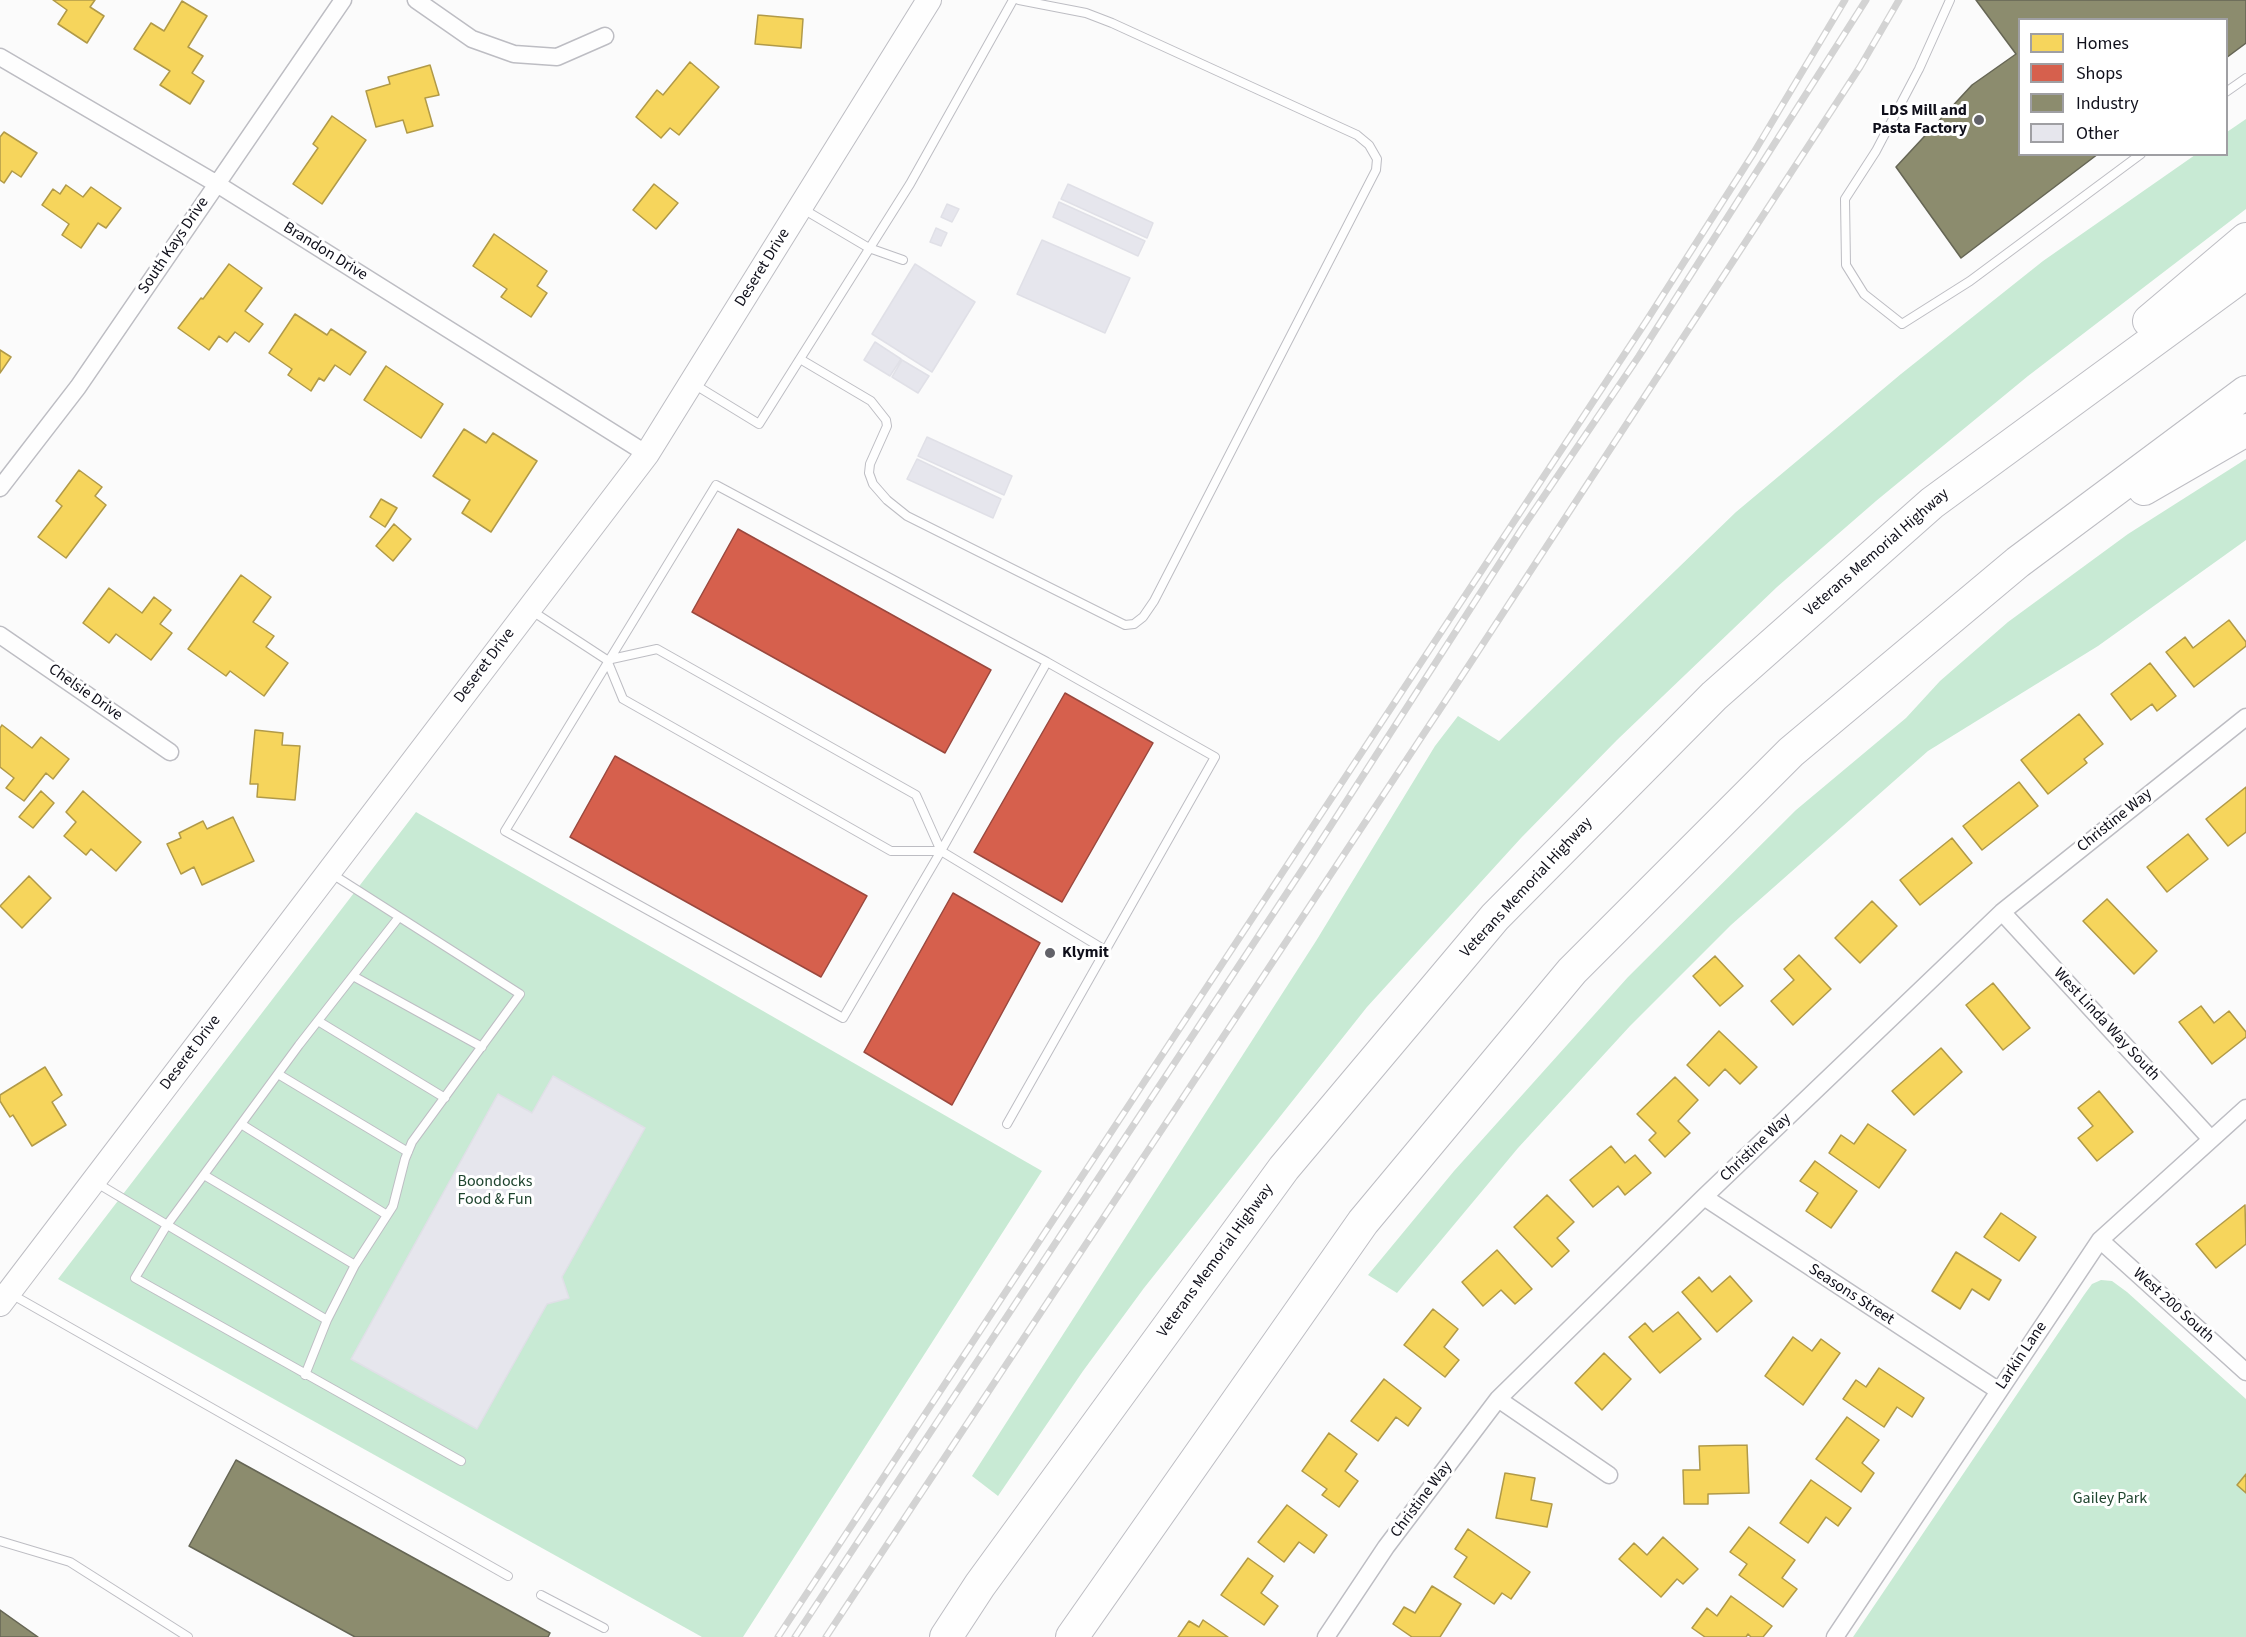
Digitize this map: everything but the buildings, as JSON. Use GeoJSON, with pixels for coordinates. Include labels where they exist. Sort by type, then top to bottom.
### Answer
{"type":"FeatureCollection","features":[{"type":"Feature","properties":{"kind":"highway"},"geometry":{"type":"LineString","coordinates":[[1932,503],[2246,239]]}},
{"type":"Feature","properties":{"kind":"highway","name":"Veterans Memorial Highway"},"geometry":{"type":"LineString","coordinates":[[946,1637],[980,1585],[1284,1168],[1495,916],[1714,696],[1932,503],[2246,273]]}},
{"type":"Feature","properties":{"kind":"highway"},"geometry":{"type":"LineString","coordinates":[[1072,1637],[1363,1222],[1572,971],[1791,752],[2018,562],[2246,392]]}},
{"type":"Feature","properties":{"kind":"highway"},"geometry":{"type":"LineString","coordinates":[[2018,562],[2246,430]]}},
{"type":"Feature","properties":{"kind":"street","name":"South Kays Drive"},"geometry":{"type":"LineString","coordinates":[[0,488],[78,387],[343,0]]}},
{"type":"Feature","properties":{"kind":"street"},"geometry":{"type":"LineString","coordinates":[[416,0],[472,39],[514,54],[557,57],[605,36]]}},
{"type":"Feature","properties":{"kind":"street","name":"Deseret Drive"},"geometry":{"type":"LineString","coordinates":[[4,1298],[647,454],[929,0]]}},
{"type":"Feature","properties":{"kind":"street","name":"Brandon Drive"},"geometry":{"type":"LineString","coordinates":[[0,57],[217,184],[647,454]]}},
{"type":"Feature","properties":{"kind":"street","name":"Chelsie Drive"},"geometry":{"type":"LineString","coordinates":[[0,635],[171,752]]}},
{"type":"Feature","properties":{"kind":"street","name":"Christine Way"},"geometry":{"type":"LineString","coordinates":[[1326,1637],[1386,1547],[1498,1399],[1704,1197],[2002,912],[2246,717]]}},
{"type":"Feature","properties":{"kind":"street","name":"West Linda Way South"},"geometry":{"type":"LineString","coordinates":[[2002,912],[2210,1138]]}},
{"type":"Feature","properties":{"kind":"street","name":"Larkin Lane"},"geometry":{"type":"LineString","coordinates":[[1835,1637],[2100,1240],[2210,1138],[2246,1108]]}},
{"type":"Feature","properties":{"kind":"street","name":"Seasons Street"},"geometry":{"type":"LineString","coordinates":[[1704,1197],[1999,1392]]}},
{"type":"Feature","properties":{"kind":"street","name":"West 200 South"},"geometry":{"type":"LineString","coordinates":[[2100,1240],[2246,1372]]}},
{"type":"Feature","properties":{"kind":"street"},"geometry":{"type":"LineString","coordinates":[[1498,1399],[1609,1475]]}},
{"type":"Feature","properties":{"kind":"lane"},"geometry":{"type":"LineString","coordinates":[[691,382],[759,424],[910,184],[1013,0]]}},
{"type":"Feature","properties":{"kind":"lane"},"geometry":{"type":"LineString","coordinates":[[800,358],[871,401],[886,420],[887,426],[870,464],[869,473],[873,483],[887,500],[907,516],[1125,625],[1134,624],[1143,617],[1154,601],[1376,170],[1377,159],[1369,145],[1357,135],[1112,23],[1086,13],[1019,0]]}},
{"type":"Feature","properties":{"kind":"lane"},"geometry":{"type":"LineString","coordinates":[[1950,0],[1919,69],[1876,151],[1845,199],[1846,266],[1864,294],[1902,324],[1970,281],[2138,156]]}},
{"type":"Feature","properties":{"kind":"lane"},"geometry":{"type":"LineString","coordinates":[[2228,91],[2246,78]]}},
{"type":"Feature","properties":{"kind":"lane"},"geometry":{"type":"LineString","coordinates":[[800,207],[869,249],[903,260]]}},
{"type":"Feature","properties":{"kind":"lane"},"geometry":{"type":"LineString","coordinates":[[1007,1124],[1215,756],[1047,662],[716,485],[505,831],[843,1018],[941,851],[1047,662]]}},
{"type":"Feature","properties":{"kind":"lane"},"geometry":{"type":"LineString","coordinates":[[529,609],[608,660],[623,699],[633,705],[891,851],[941,851],[1105,950]]}},
{"type":"Feature","properties":{"kind":"lane"},"geometry":{"type":"LineString","coordinates":[[608,660],[657,649],[916,795],[941,851]]}},
{"type":"Feature","properties":{"kind":"lane"},"geometry":{"type":"LineString","coordinates":[[305,1375],[327,1320],[355,1264],[393,1206],[412,1142],[520,994],[329,872]]}},
{"type":"Feature","properties":{"kind":"lane"},"geometry":{"type":"LineString","coordinates":[[399,917],[318,1021],[167,1224],[135,1278],[461,1461]]}},
{"type":"Feature","properties":{"kind":"lane"},"geometry":{"type":"LineString","coordinates":[[353,975],[482,1047]]}},
{"type":"Feature","properties":{"kind":"lane"},"geometry":{"type":"LineString","coordinates":[[318,1021],[445,1098]]}},
{"type":"Feature","properties":{"kind":"lane"},"geometry":{"type":"LineString","coordinates":[[278,1074],[408,1152]]}},
{"type":"Feature","properties":{"kind":"lane"},"geometry":{"type":"LineString","coordinates":[[242,1124],[387,1215]]}},
{"type":"Feature","properties":{"kind":"lane"},"geometry":{"type":"LineString","coordinates":[[204,1175],[355,1264]]}},
{"type":"Feature","properties":{"kind":"lane"},"geometry":{"type":"LineString","coordinates":[[93,1182],[327,1320]]}},
{"type":"Feature","properties":{"kind":"lane"},"geometry":{"type":"LineString","coordinates":[[4,1298],[508,1576]]}},
{"type":"Feature","properties":{"kind":"lane"},"geometry":{"type":"LineString","coordinates":[[0,1541],[70,1562],[188,1637]]}},
{"type":"Feature","properties":{"kind":"lane"},"geometry":{"type":"LineString","coordinates":[[541,1595],[604,1628]]}},
{"type":"Feature","properties":{"kind":"green space"},"geometry":{"type":"Polygon","coordinates":[[[2246,119],[2246,209],[2028,376],[1876,501],[1777,587],[1617,740],[1521,838],[1367,1007],[1144,1288],[1083,1371],[998,1496],[972,1476],[1316,941],[1435,746],[1458,716],[1499,741],[1736,512],[1901,374],[2043,261],[2194,156],[2228,156],[2228,131],[2246,119]]]}},
{"type":"Feature","properties":{"kind":"green space"},"geometry":{"type":"Polygon","coordinates":[[[2246,459],[2246,540],[2098,646],[1928,751],[1731,925],[1630,1026],[1518,1148],[1397,1293],[1368,1275],[1454,1171],[1628,977],[1796,810],[1906,718],[1940,681],[2008,622],[2128,534],[2246,459]]]}},
{"type":"Feature","properties":{"kind":"green space","name":"Boondocks Food & Fun"},"geometry":{"type":"Polygon","coordinates":[[[416,812],[1042,1171],[743,1637],[702,1637],[58,1279],[416,812]]]}},
{"type":"Feature","properties":{"kind":"green space","name":"Gailey Park"},"geometry":{"type":"Polygon","coordinates":[[[2101,1280],[2112,1281],[2127,1292],[2246,1399],[2246,1637],[1853,1637],[2084,1295],[2092,1284],[2101,1280]]]}},
{"type":"Feature","properties":{"kind":"railway"},"geometry":{"type":"LineString","coordinates":[[778,1637],[1647,320],[1753,154],[1845,0]]}},
{"type":"Feature","properties":{"kind":"railway"},"geometry":{"type":"LineString","coordinates":[[795,1637],[1308,861],[1521,530],[1639,356],[1866,0]]}},
{"type":"Feature","properties":{"kind":"railway"},"geometry":{"type":"LineString","coordinates":[[826,1637],[1456,685],[1860,67],[1899,0]]}},
{"type":"Feature","properties":{"kind":"place","name":"LDS Mill and Pasta Factory"},"geometry":{"type":"Point","coordinates":[1979,120]}},
{"type":"Feature","properties":{"kind":"place","name":"Klymit"},"geometry":{"type":"Point","coordinates":[1050,953]}}]}
